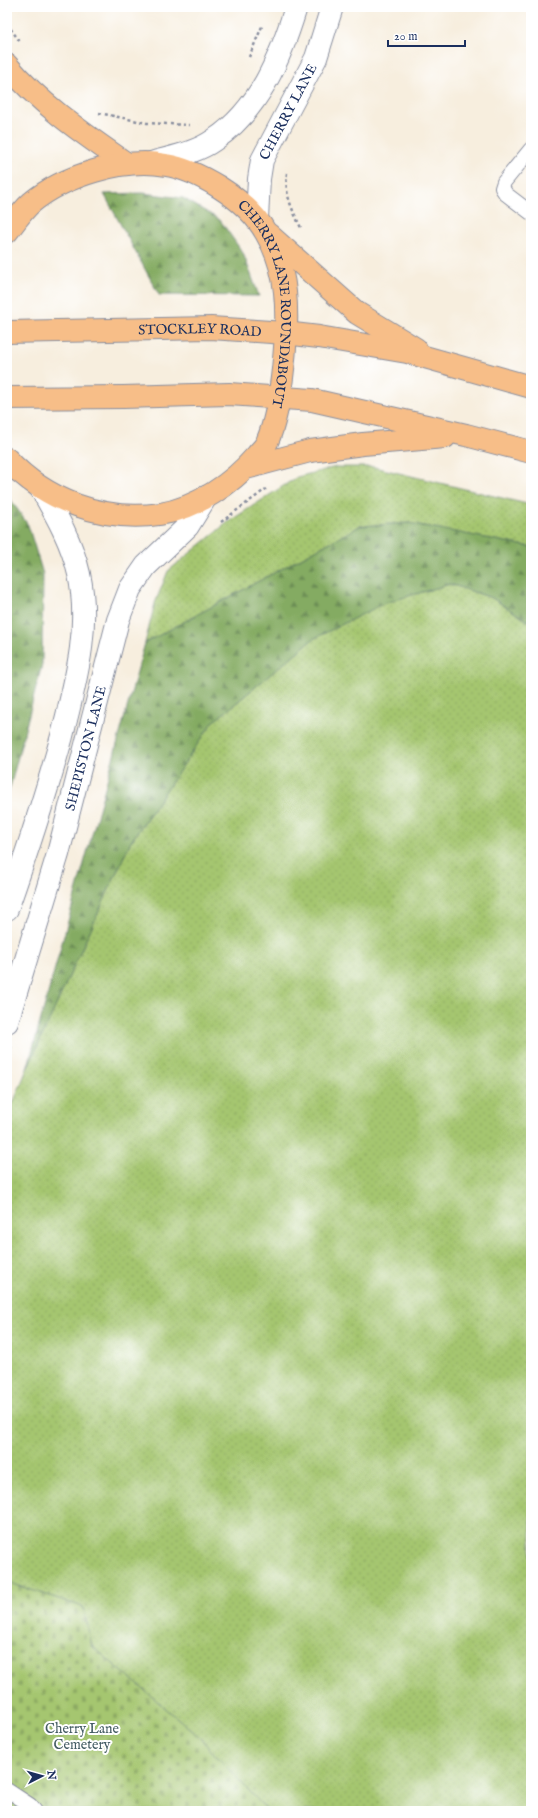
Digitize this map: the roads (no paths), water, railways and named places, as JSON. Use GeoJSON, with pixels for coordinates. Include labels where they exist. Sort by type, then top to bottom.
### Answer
{"type":"FeatureCollection","features":[{"type":"Feature","properties":{"kind":"main road"},"geometry":{"type":"LineString","coordinates":[[7,65],[25,86],[54,112],[127,164]]}},
{"type":"Feature","properties":{"kind":"main road","name":"CHERRY LANE ROUNDABOUT"},"geometry":{"type":"LineString","coordinates":[[7,232],[31,203],[50,190],[72,179],[94,171],[127,164],[151,163],[182,169],[210,182],[244,205],[261,226],[275,253],[285,292],[285,333],[280,397],[266,443],[246,468],[206,497],[175,511],[130,517],[98,512],[59,498],[41,489],[10,465]]}},
{"type":"Feature","properties":{"kind":"main road"},"geometry":{"type":"LineString","coordinates":[[261,226],[358,313],[413,348],[451,364]]}},
{"type":"Feature","properties":{"kind":"main road","name":"STOCKLEY ROAD"},"geometry":{"type":"LineString","coordinates":[[7,332],[211,328],[285,333],[319,337],[400,351],[531,387]]}},
{"type":"Feature","properties":{"kind":"main road"},"geometry":{"type":"LineString","coordinates":[[7,398],[123,398],[229,394],[280,397],[330,404],[466,435],[531,452]]}},
{"type":"Feature","properties":{"kind":"main road"},"geometry":{"type":"LineString","coordinates":[[246,468],[310,451],[363,444],[466,435]]}},
{"type":"Feature","properties":{"kind":"street"},"geometry":{"type":"LineString","coordinates":[[151,163],[204,146],[220,136],[245,113],[254,101],[275,63],[296,7]]}},
{"type":"Feature","properties":{"kind":"street","name":"CHERRY LANE"},"geometry":{"type":"LineString","coordinates":[[261,226],[259,180],[262,160],[316,58],[332,7]]}},
{"type":"Feature","properties":{"kind":"street","name":"SHEPISTON LANE"},"geometry":{"type":"LineString","coordinates":[[7,909],[28,849],[53,768],[75,685],[83,640],[79,576],[71,547],[59,520],[41,489]]}},
{"type":"Feature","properties":{"kind":"street","name":"SHEPISTON LANE"},"geometry":{"type":"LineString","coordinates":[[7,1022],[58,854],[118,620],[130,589],[146,566],[188,526],[206,497]]}},
{"type":"Feature","properties":{"kind":"lane"},"geometry":{"type":"LineString","coordinates":[[531,149],[504,182],[502,188],[506,194],[531,214]]}},
{"type":"Feature","properties":{"kind":"lane"},"geometry":{"type":"LineString","coordinates":[[7,1790],[30,1805],[35,1811]]}},
{"type":"Feature","properties":{"kind":"park label","name":"Cherry Lane Cemetery"},"geometry":{"type":"Point","coordinates":[82,1736]}}]}
